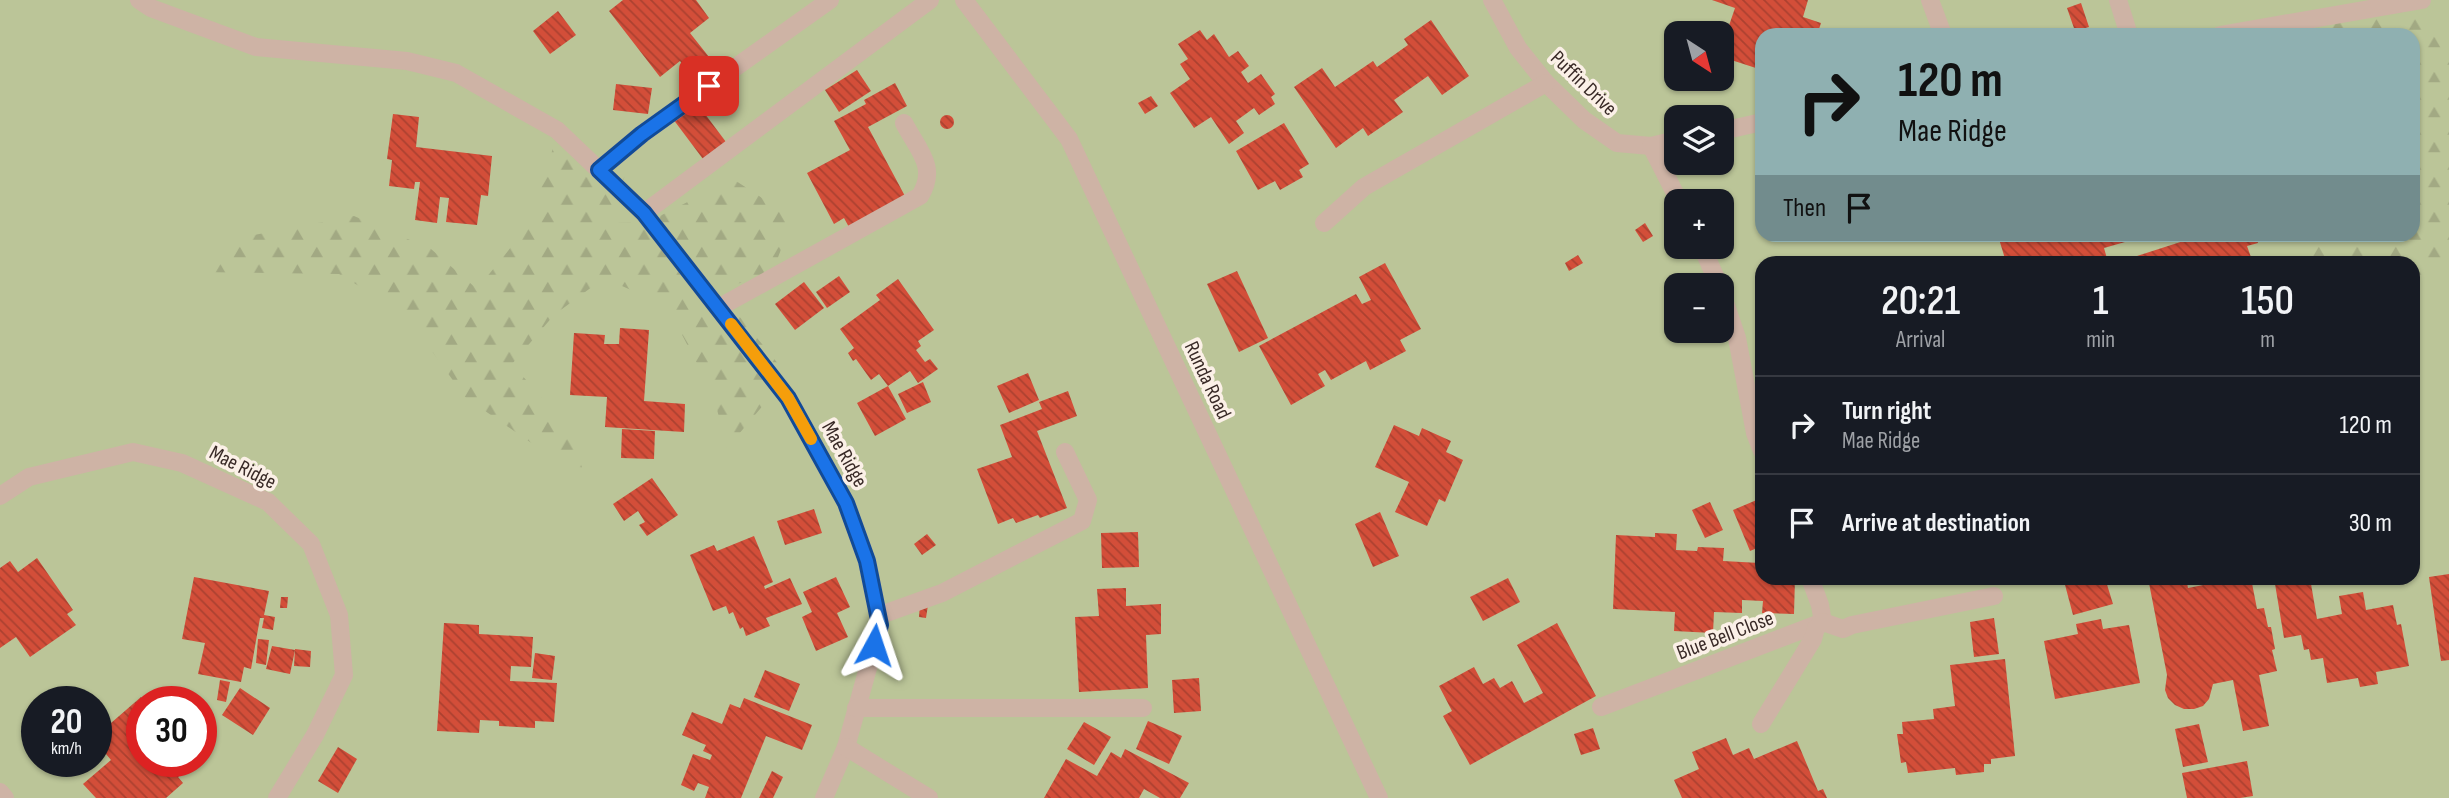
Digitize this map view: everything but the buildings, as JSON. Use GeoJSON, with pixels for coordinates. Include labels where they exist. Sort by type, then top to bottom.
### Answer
{"type":"FeatureCollection","features":[{"type":"Feature","properties":{"kind":"street","name":"Mae Ridge"},"geometry":{"type":"LineString","coordinates":[[139,0],[151,9],[256,47],[407,61],[456,73],[557,130],[644,213],[788,398],[846,503],[867,561],[880,625],[846,747],[824,798]]}},
{"type":"Feature","properties":{"kind":"street"},"geometry":{"type":"LineString","coordinates":[[599,170],[642,134],[830,0]]}},
{"type":"Feature","properties":{"kind":"street"},"geometry":{"type":"LineString","coordinates":[[644,213],[930,0]]}},
{"type":"Feature","properties":{"kind":"street","name":"Runda Road"},"geometry":{"type":"LineString","coordinates":[[964,0],[1069,139],[1379,798]]}},
{"type":"Feature","properties":{"kind":"street","name":"Puffin Drive"},"geometry":{"type":"LineString","coordinates":[[1492,0],[1518,48],[1546,83],[1584,120],[1617,144],[1651,146],[1664,143]]}},
{"type":"Feature","properties":{"kind":"street"},"geometry":{"type":"LineString","coordinates":[[1930,0],[1940,28]]}},
{"type":"Feature","properties":{"kind":"street"},"geometry":{"type":"LineString","coordinates":[[2118,0],[2127,28]]}},
{"type":"Feature","properties":{"kind":"street"},"geometry":{"type":"LineString","coordinates":[[2260,28],[2422,0]]}},
{"type":"Feature","properties":{"kind":"street"},"geometry":{"type":"LineString","coordinates":[[1324,223],[1364,187],[1546,83]]}},
{"type":"Feature","properties":{"kind":"street"},"geometry":{"type":"LineString","coordinates":[[718,308],[920,196],[928,184],[929,170],[904,123]]}},
{"type":"Feature","properties":{"kind":"street"},"geometry":{"type":"LineString","coordinates":[[1734,128],[1755,124]]}},
{"type":"Feature","properties":{"kind":"street"},"geometry":{"type":"LineString","coordinates":[[1651,146],[1673,189]]}},
{"type":"Feature","properties":{"kind":"street"},"geometry":{"type":"LineString","coordinates":[[1734,329],[1754,384],[1755,433]]}},
{"type":"Feature","properties":{"kind":"street","name":"Mae Ridge"},"geometry":{"type":"LineString","coordinates":[[0,496],[29,477],[133,452],[182,463],[268,502],[311,544],[339,615],[344,675],[315,735],[277,798]]}},
{"type":"Feature","properties":{"kind":"street"},"geometry":{"type":"LineString","coordinates":[[878,616],[942,593],[1082,521],[1088,500],[1065,452]]}},
{"type":"Feature","properties":{"kind":"street"},"geometry":{"type":"LineString","coordinates":[[1813,585],[1820,605],[1822,622]]}},
{"type":"Feature","properties":{"kind":"street"},"geometry":{"type":"LineString","coordinates":[[1822,622],[1843,629],[1994,596]]}},
{"type":"Feature","properties":{"kind":"street"},"geometry":{"type":"LineString","coordinates":[[1761,724],[1822,622]]}},
{"type":"Feature","properties":{"kind":"street","name":"Blue Bell Close"},"geometry":{"type":"LineString","coordinates":[[1601,707],[1822,622]]}},
{"type":"Feature","properties":{"kind":"street"},"geometry":{"type":"LineString","coordinates":[[856,708],[1143,708]]}},
{"type":"Feature","properties":{"kind":"street"},"geometry":{"type":"LineString","coordinates":[[846,747],[929,798]]}},
{"type":"Feature","properties":{"kind":"street"},"geometry":{"type":"LineString","coordinates":[[0,792],[5,798]]}},
{"type":"Feature","properties":{"kind":"green space"},"geometry":{"type":"Polygon","coordinates":[[[0,0],[2449,0],[2449,798],[0,798],[0,0]]]}},
{"type":"Feature","properties":{"kind":"green space"},"geometry":{"type":"Polygon","coordinates":[[[2366,10],[2423,14],[2449,63],[2449,270],[2420,285],[2420,256],[2302,256],[2299,242],[2420,242],[2420,28],[2325,28],[2366,10]]]}},
{"type":"Feature","properties":{"kind":"green space"},"geometry":{"type":"Polygon","coordinates":[[[553,148],[628,168],[606,223],[648,222],[733,179],[793,218],[772,273],[718,290],[788,376],[727,448],[713,394],[667,306],[604,278],[554,315],[512,364],[571,431],[586,481],[465,397],[405,314],[339,274],[197,272],[249,236],[354,216],[431,249],[477,289],[529,225],[553,148]]]}},
{"type":"Feature","properties":{"kind":"slow traffic"},"geometry":{"type":"LineString","coordinates":[[731,324],[788,398],[811,439]]}},
{"type":"Feature","properties":{"kind":"route"},"geometry":{"type":"LineString","coordinates":[[709,86],[642,134],[599,170],[644,213],[788,398],[846,503],[867,561],[880,625],[874,645]]}}]}
